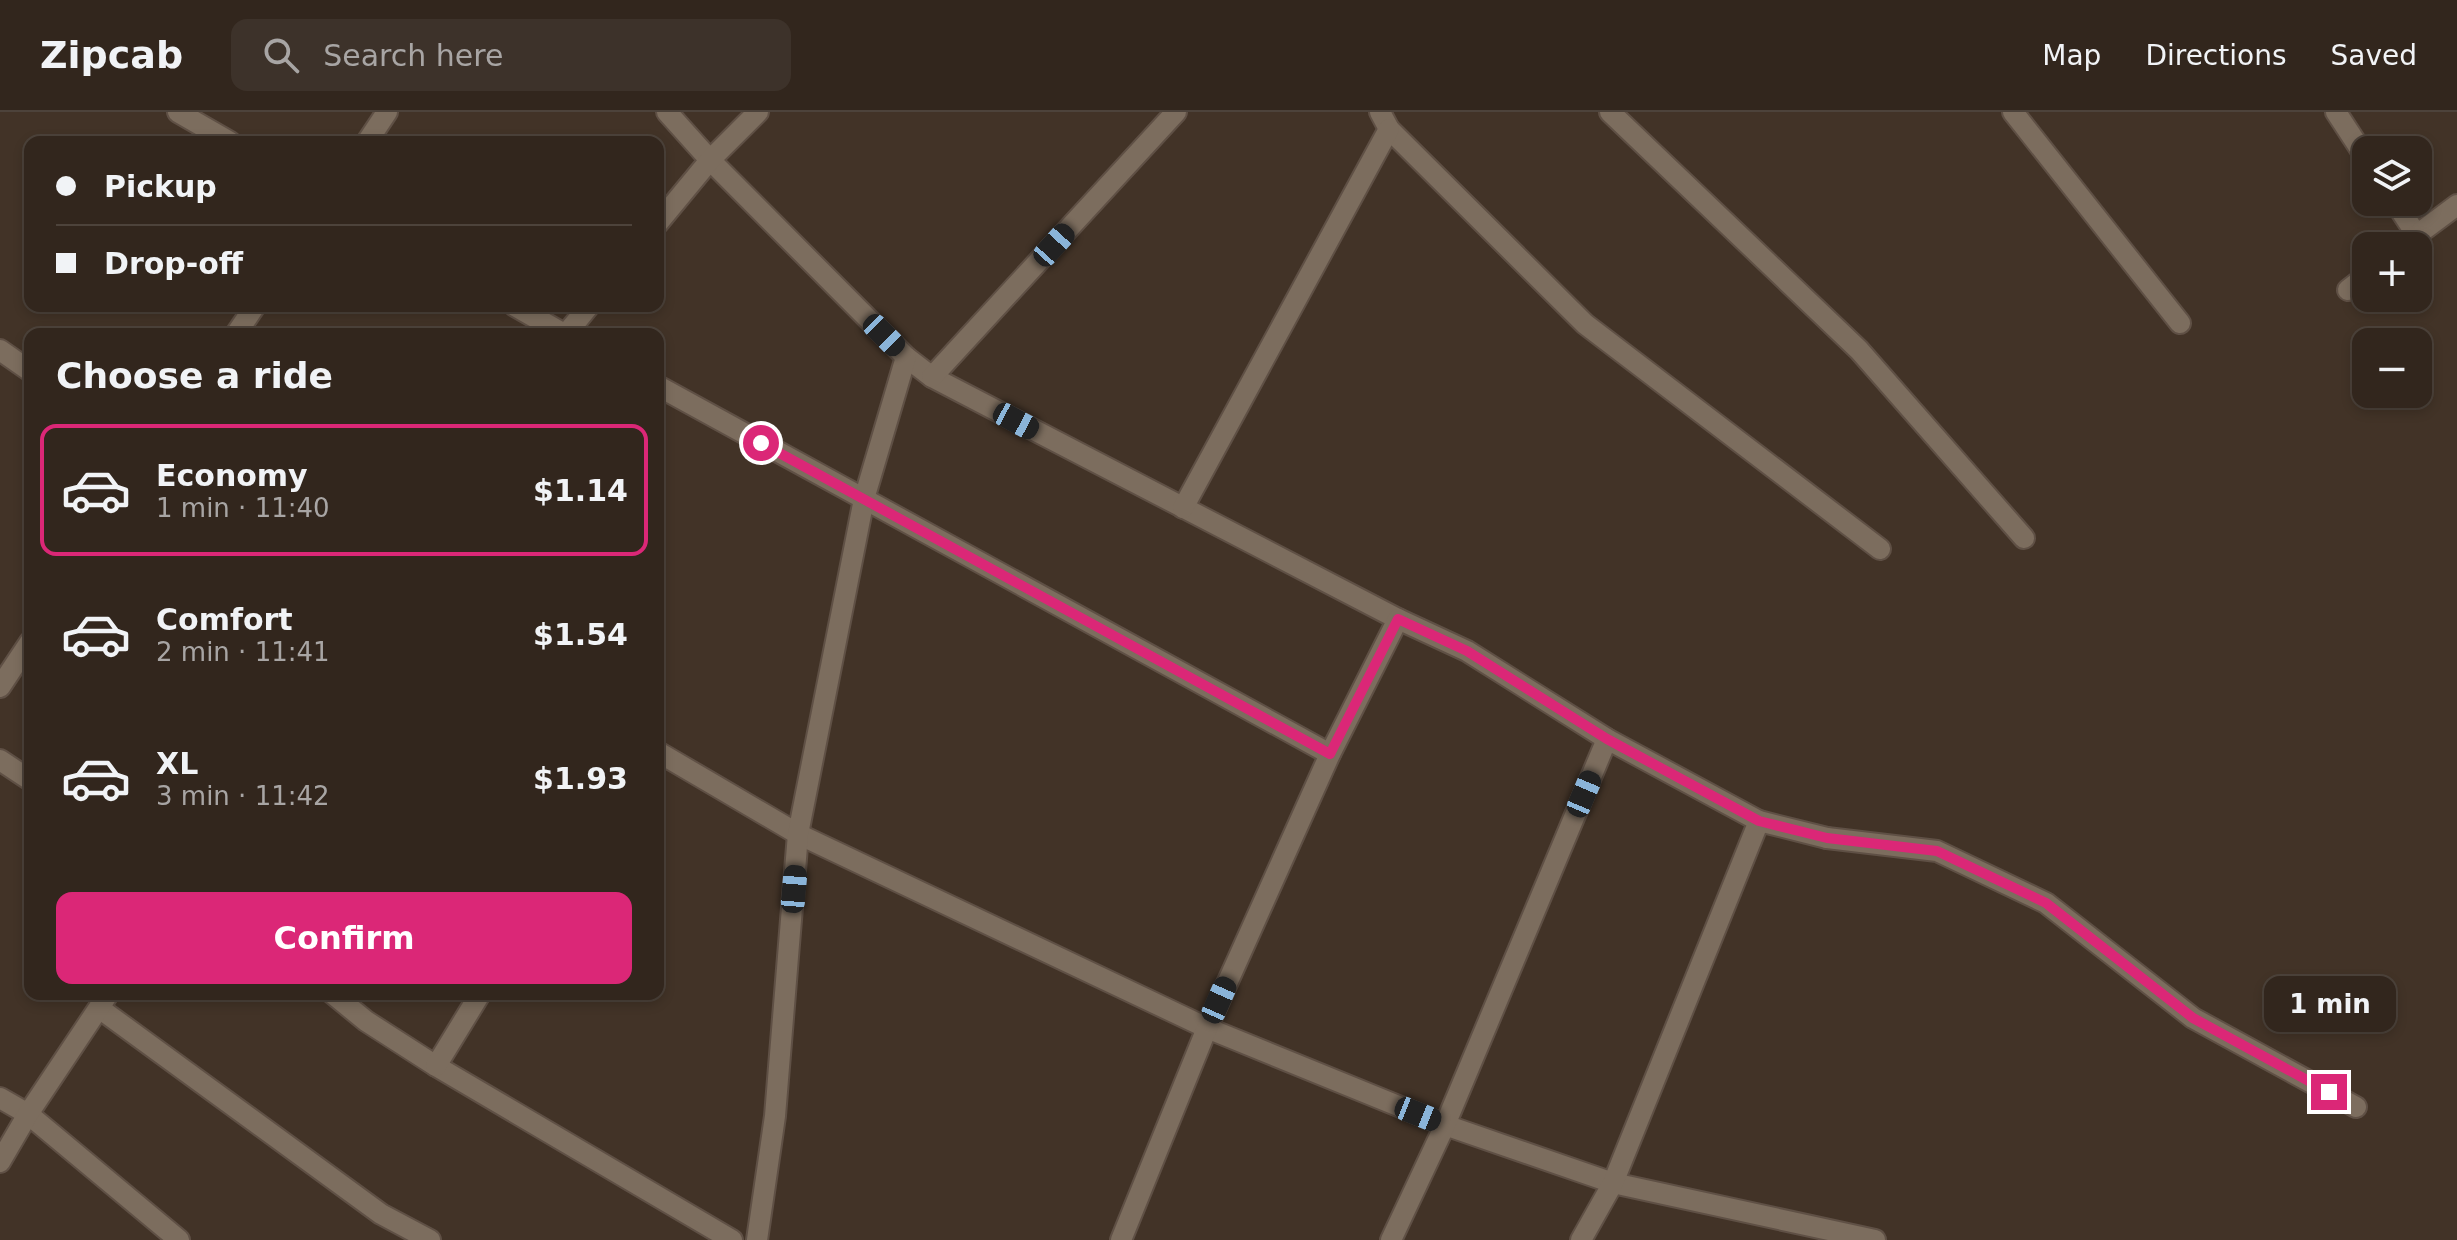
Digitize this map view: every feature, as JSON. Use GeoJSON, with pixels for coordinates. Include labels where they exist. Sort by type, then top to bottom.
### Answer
{"type":"FeatureCollection","features":[{"type":"Feature","properties":{"kind":"street"},"geometry":{"type":"LineString","coordinates":[[178,112],[220,136]]}},
{"type":"Feature","properties":{"kind":"street"},"geometry":{"type":"LineString","coordinates":[[371,136],[387,112]]}},
{"type":"Feature","properties":{"kind":"street"},"geometry":{"type":"LineString","coordinates":[[667,112],[710,160],[906,357],[932,377],[1398,619],[1467,651],[1607,739],[1759,821],[1827,838],[1937,851],[2046,903],[2193,1018],[2356,1107]]}},
{"type":"Feature","properties":{"kind":"street"},"geometry":{"type":"LineString","coordinates":[[664,216],[710,160],[758,112]]}},
{"type":"Feature","properties":{"kind":"street"},"geometry":{"type":"LineString","coordinates":[[932,377],[1176,112]]}},
{"type":"Feature","properties":{"kind":"street"},"geometry":{"type":"LineString","coordinates":[[1610,112],[1859,350],[2024,538]]}},
{"type":"Feature","properties":{"kind":"street"},"geometry":{"type":"LineString","coordinates":[[2013,112],[2180,323]]}},
{"type":"Feature","properties":{"kind":"street"},"geometry":{"type":"LineString","coordinates":[[2336,112],[2352,137]]}},
{"type":"Feature","properties":{"kind":"street"},"geometry":{"type":"LineString","coordinates":[[1183,508],[1384,120],[1585,324],[1880,549]]}},
{"type":"Feature","properties":{"kind":"street"},"geometry":{"type":"LineString","coordinates":[[2420,232],[2457,205]]}},
{"type":"Feature","properties":{"kind":"street"},"geometry":{"type":"LineString","coordinates":[[2348,290],[2352,287]]}},
{"type":"Feature","properties":{"kind":"street"},"geometry":{"type":"LineString","coordinates":[[526,312],[554,328]]}},
{"type":"Feature","properties":{"kind":"street"},"geometry":{"type":"LineString","coordinates":[[570,328],[584,312]]}},
{"type":"Feature","properties":{"kind":"street"},"geometry":{"type":"LineString","coordinates":[[0,350],[24,367]]}},
{"type":"Feature","properties":{"kind":"street"},"geometry":{"type":"LineString","coordinates":[[757,1240],[775,1116],[798,834],[864,499],[906,357]]}},
{"type":"Feature","properties":{"kind":"street"},"geometry":{"type":"LineString","coordinates":[[664,389],[1330,754]]}},
{"type":"Feature","properties":{"kind":"street"},"geometry":{"type":"LineString","coordinates":[[1121,1240],[1207,1028],[1330,754],[1398,619]]}},
{"type":"Feature","properties":{"kind":"street"},"geometry":{"type":"LineString","coordinates":[[0,687],[24,651]]}},
{"type":"Feature","properties":{"kind":"street"},"geometry":{"type":"LineString","coordinates":[[1391,1240],[1445,1125],[1607,739]]}},
{"type":"Feature","properties":{"kind":"street"},"geometry":{"type":"LineString","coordinates":[[664,756],[798,834],[1207,1028],[1445,1125],[1613,1183],[1875,1240]]}},
{"type":"Feature","properties":{"kind":"street"},"geometry":{"type":"LineString","coordinates":[[0,760],[24,776]]}},
{"type":"Feature","properties":{"kind":"street"},"geometry":{"type":"LineString","coordinates":[[1581,1240],[1613,1183],[1759,821]]}},
{"type":"Feature","properties":{"kind":"street"},"geometry":{"type":"LineString","coordinates":[[340,1000],[366,1021],[436,1066],[732,1240]]}},
{"type":"Feature","properties":{"kind":"street"},"geometry":{"type":"LineString","coordinates":[[436,1066],[476,1000]]}},
{"type":"Feature","properties":{"kind":"street"},"geometry":{"type":"LineString","coordinates":[[0,1162],[28,1114],[104,1001],[381,1214],[430,1240]]}},
{"type":"Feature","properties":{"kind":"street"},"geometry":{"type":"LineString","coordinates":[[0,1098],[28,1114],[179,1240]]}},
{"type":"Feature","properties":{"kind":"route"},"geometry":{"type":"LineString","coordinates":[[761,443],[1330,754],[1398,619],[1467,651],[1607,739],[1759,821],[1827,838],[1937,851],[2046,903],[2193,1018],[2329,1092]]}}]}
